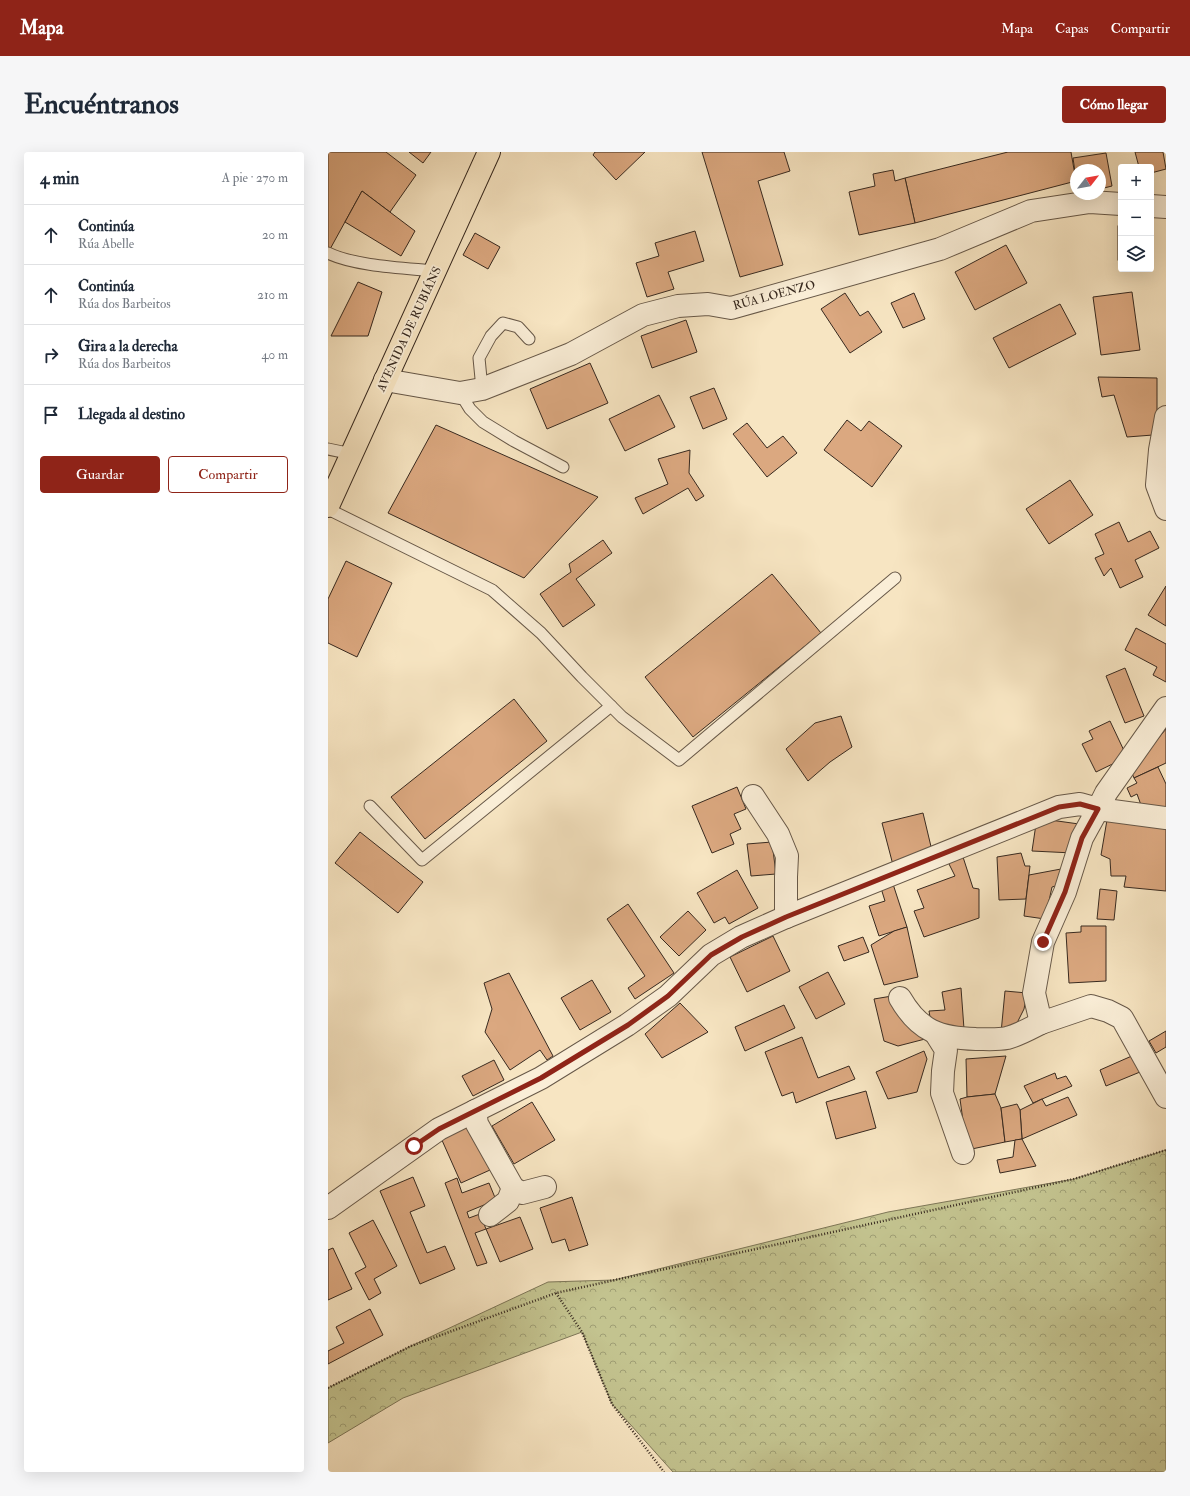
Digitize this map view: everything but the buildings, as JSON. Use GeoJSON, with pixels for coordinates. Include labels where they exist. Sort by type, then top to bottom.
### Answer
{"type":"FeatureCollection","features":[{"type":"Feature","properties":{"kind":"main road","name":"AVENIDA DE RUBIÁNS"},"geometry":{"type":"LineString","coordinates":[[328,506],[489,152]]}},
{"type":"Feature","properties":{"kind":"street","name":"RÚA LOENZO"},"geometry":{"type":"LineString","coordinates":[[385,380],[460,392],[482,389],[571,354],[643,315],[678,306],[708,304],[731,308],[940,249],[1031,211],[1090,202],[1118,204]]}},
{"type":"Feature","properties":{"kind":"street"},"geometry":{"type":"LineString","coordinates":[[1154,206],[1166,207]]}},
{"type":"Feature","properties":{"kind":"street"},"geometry":{"type":"LineString","coordinates":[[1166,417],[1160,450],[1157,485],[1166,509]]}},
{"type":"Feature","properties":{"kind":"street"},"geometry":{"type":"LineString","coordinates":[[1041,1022],[1034,993],[1043,942],[1065,892],[1082,838],[1106,793],[1166,708]]}},
{"type":"Feature","properties":{"kind":"street"},"geometry":{"type":"LineString","coordinates":[[753,796],[778,834],[787,856],[786,917]]}},
{"type":"Feature","properties":{"kind":"street"},"geometry":{"type":"LineString","coordinates":[[328,1208],[439,1129],[541,1078],[628,1025],[668,996],[711,955],[742,937],[786,917],[1059,807],[1080,804],[1098,809],[1166,818]]}},
{"type":"Feature","properties":{"kind":"street"},"geometry":{"type":"LineString","coordinates":[[900,998],[906,1008],[922,1026],[936,1034],[962,1038],[1008,1038],[1041,1022],[1091,1006],[1108,1011],[1122,1018],[1166,1097]]}},
{"type":"Feature","properties":{"kind":"street"},"geometry":{"type":"LineString","coordinates":[[936,1034],[946,1050],[942,1093],[962,1153]]}},
{"type":"Feature","properties":{"kind":"street"},"geometry":{"type":"LineString","coordinates":[[475,1111],[477,1124],[513,1188],[522,1193],[545,1187]]}},
{"type":"Feature","properties":{"kind":"street"},"geometry":{"type":"LineString","coordinates":[[490,1215],[508,1201],[513,1188]]}},
{"type":"Feature","properties":{"kind":"lane"},"geometry":{"type":"LineString","coordinates":[[328,253],[337,258],[369,264],[435,271]]}},
{"type":"Feature","properties":{"kind":"lane"},"geometry":{"type":"LineString","coordinates":[[482,389],[479,358],[490,336],[504,323],[518,327],[529,339]]}},
{"type":"Feature","properties":{"kind":"lane"},"geometry":{"type":"LineString","coordinates":[[460,392],[470,409],[483,422],[514,441],[563,467]]}},
{"type":"Feature","properties":{"kind":"lane"},"geometry":{"type":"LineString","coordinates":[[328,449],[352,454]]}},
{"type":"Feature","properties":{"kind":"lane"},"geometry":{"type":"LineString","coordinates":[[328,509],[492,590],[541,633],[622,717],[679,760],[894,578]]}},
{"type":"Feature","properties":{"kind":"lane"},"geometry":{"type":"LineString","coordinates":[[370,806],[422,860],[611,706]]}},
{"type":"Feature","properties":{"kind":"path"},"geometry":{"type":"LineString","coordinates":[[328,1388],[411,1346],[556,1293],[1074,1179],[1166,1150]]}},
{"type":"Feature","properties":{"kind":"path"},"geometry":{"type":"LineString","coordinates":[[556,1293],[582,1332],[612,1404],[664,1472]]}},
{"type":"Feature","properties":{"kind":"green space"},"geometry":{"type":"Polygon","coordinates":[[[1166,1150],[1166,1472],[673,1472],[612,1404],[582,1332],[403,1398],[328,1443],[328,1388],[411,1346],[548,1282],[614,1280],[888,1212],[1074,1179],[1166,1150]]]}},
{"type":"Feature","properties":{"kind":"route"},"geometry":{"type":"LineString","coordinates":[[414,1146],[439,1129],[541,1078],[628,1025],[668,996],[711,955],[742,937],[786,917],[1059,807],[1080,804],[1098,809],[1082,838],[1065,892],[1043,942]]}}]}
